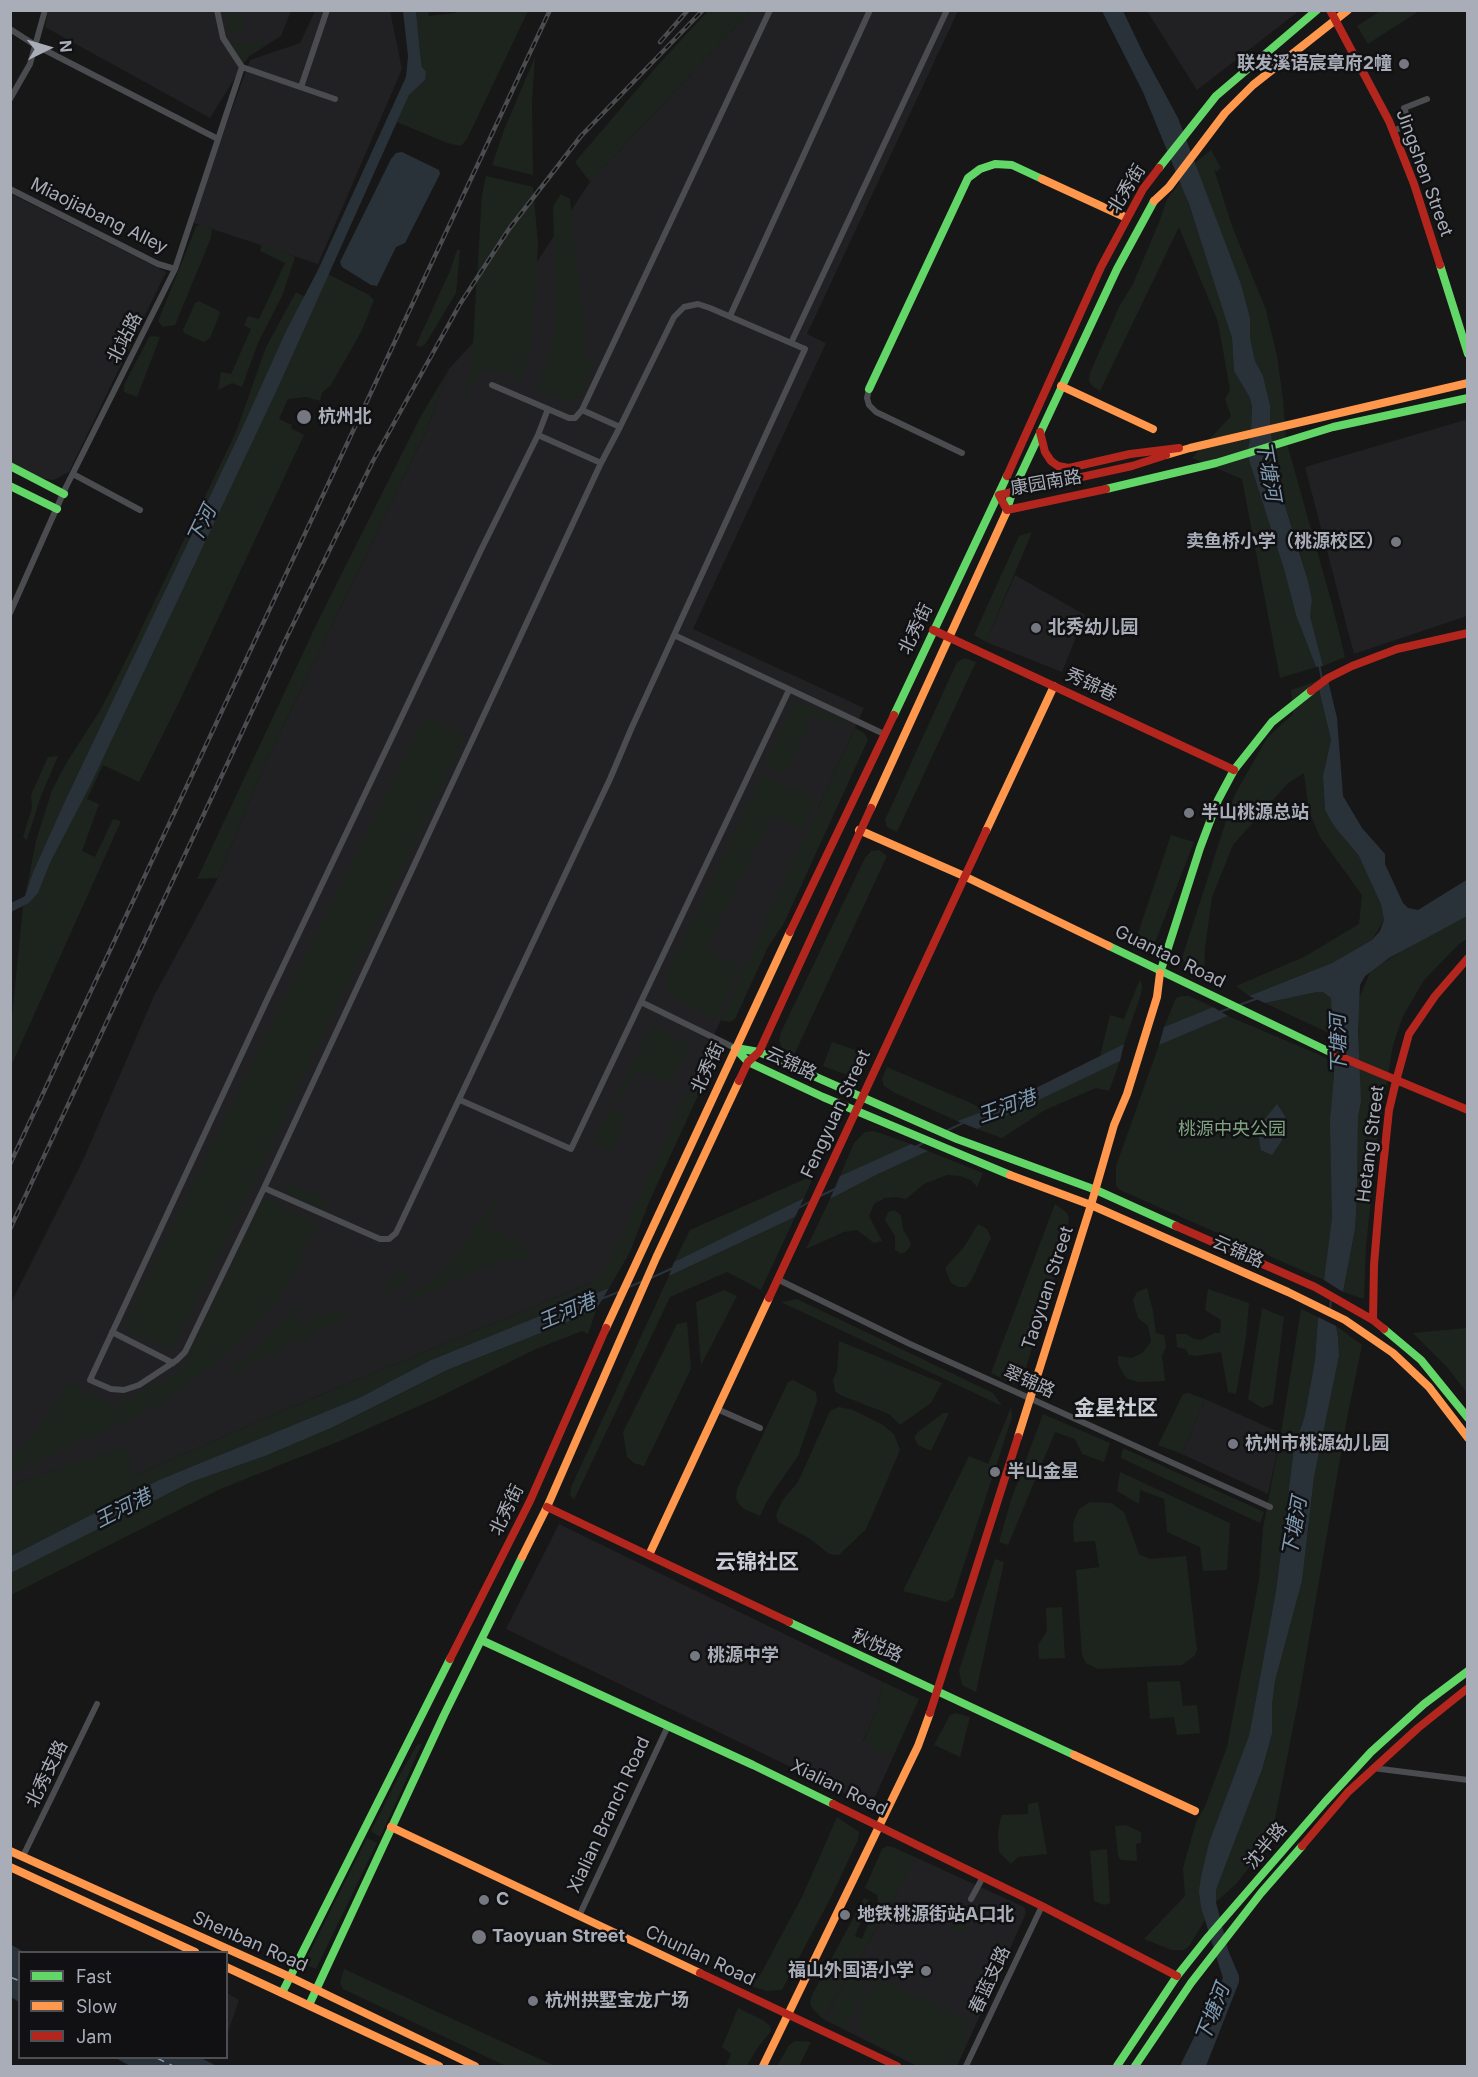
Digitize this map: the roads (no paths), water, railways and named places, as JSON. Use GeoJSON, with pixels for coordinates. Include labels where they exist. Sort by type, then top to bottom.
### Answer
{"type":"FeatureCollection","features":[{"type":"Feature","properties":{"kind":"main road","name":"北秀街"},"geometry":{"type":"LineString","coordinates":[[282,1993],[530,1501],[735,1048],[999,495],[1101,267],[1143,189],[1216,96],[1317,10]]}},
{"type":"Feature","properties":{"kind":"main road","name":"Jingshen Street"},"geometry":{"type":"LineString","coordinates":[[1330,10],[1393,130],[1414,184],[1467,354]]}},
{"type":"Feature","properties":{"kind":"main road"},"geometry":{"type":"LineString","coordinates":[[1335,19],[1348,10]]}},
{"type":"Feature","properties":{"kind":"main road","name":"北秀街"},"geometry":{"type":"LineString","coordinates":[[309,2005],[391,1827],[547,1507],[652,1268],[748,1062],[759,1052],[1007,510],[1012,493],[1117,269],[1152,203],[1226,113],[1253,85],[1335,19]]}},
{"type":"Feature","properties":{"kind":"main road"},"geometry":{"type":"LineString","coordinates":[[869,389],[968,178],[980,168],[995,164],[1012,165],[1127,218]]}},
{"type":"Feature","properties":{"kind":"main road","name":"康园南路"},"geometry":{"type":"LineString","coordinates":[[1467,383],[1190,448],[1132,466],[999,495],[1007,510],[1161,477],[1247,454],[1298,437],[1467,398]]}},
{"type":"Feature","properties":{"kind":"main road"},"geometry":{"type":"LineString","coordinates":[[1061,386],[1153,429]]}},
{"type":"Feature","properties":{"kind":"main road"},"geometry":{"type":"LineString","coordinates":[[1040,432],[1045,452],[1051,461],[1058,466],[1069,468],[1130,454],[1190,448]]}},
{"type":"Feature","properties":{"kind":"main road"},"geometry":{"type":"LineString","coordinates":[[10,466],[64,494]]}},
{"type":"Feature","properties":{"kind":"main road"},"geometry":{"type":"LineString","coordinates":[[10,486],[57,509]]}},
{"type":"Feature","properties":{"kind":"main road","name":"秀锦巷"},"geometry":{"type":"LineString","coordinates":[[933,630],[1234,770]]}},
{"type":"Feature","properties":{"kind":"main road","name":"Taoyuan Street"},"geometry":{"type":"LineString","coordinates":[[763,2067],[918,1746],[1096,1190],[1114,1125],[1127,1094],[1157,997],[1160,971],[1205,833],[1218,801],[1234,770],[1272,722],[1328,678],[1397,649],[1467,633]]}},
{"type":"Feature","properties":{"kind":"main road","name":"Fengyuan Street"},"geometry":{"type":"LineString","coordinates":[[649,1555],[1054,686]]}},
{"type":"Feature","properties":{"kind":"main road","name":"Guantao Road"},"geometry":{"type":"LineString","coordinates":[[859,830],[964,876],[1329,1052],[1467,1110]]}},
{"type":"Feature","properties":{"kind":"main road","name":"Hetang Street"},"geometry":{"type":"LineString","coordinates":[[1373,1320],[1374,1265],[1379,1205],[1389,1110],[1396,1082],[1409,1034],[1435,996],[1467,958]]}},
{"type":"Feature","properties":{"kind":"main road","name":"云锦路"},"geometry":{"type":"LineString","coordinates":[[735,1048],[759,1052],[957,1139],[1096,1190],[1322,1291],[1373,1320],[1421,1360],[1467,1418]]}},
{"type":"Feature","properties":{"kind":"main road","name":"云锦路"},"geometry":{"type":"LineString","coordinates":[[735,1048],[748,1062],[823,1097],[942,1148],[1091,1205],[1334,1314],[1393,1353],[1429,1387],[1467,1438]]}},
{"type":"Feature","properties":{"kind":"main road","name":"秋悦路"},"geometry":{"type":"LineString","coordinates":[[547,1507],[937,1692],[1195,1811]]}},
{"type":"Feature","properties":{"kind":"main road","name":"Xialian Road"},"geometry":{"type":"LineString","coordinates":[[481,1640],[879,1826],[1042,1906],[1177,1976]]}},
{"type":"Feature","properties":{"kind":"main road","name":"沈半路"},"geometry":{"type":"LineString","coordinates":[[1118,2067],[1177,1976],[1208,1937],[1371,1752],[1424,1704],[1467,1671]]}},
{"type":"Feature","properties":{"kind":"main road","name":"沈半路"},"geometry":{"type":"LineString","coordinates":[[1135,2067],[1180,1998],[1261,1893],[1348,1792],[1418,1728],[1467,1688]]}},
{"type":"Feature","properties":{"kind":"main road","name":"Chunlan Road"},"geometry":{"type":"LineString","coordinates":[[391,1827],[897,2067]]}},
{"type":"Feature","properties":{"kind":"main road","name":"Shenban Road"},"geometry":{"type":"LineString","coordinates":[[10,1851],[290,1977],[475,2067]]}},
{"type":"Feature","properties":{"kind":"main road","name":"Shenban Road"},"geometry":{"type":"LineString","coordinates":[[10,1867],[191,1951]]}},
{"type":"Feature","properties":{"kind":"main road","name":"Shenban Road"},"geometry":{"type":"LineString","coordinates":[[228,1968],[438,2067]]}},
{"type":"Feature","properties":{"kind":"street"},"geometry":{"type":"LineString","coordinates":[[10,99],[30,64],[45,10]]}},
{"type":"Feature","properties":{"kind":"street"},"geometry":{"type":"LineString","coordinates":[[217,10],[223,38],[242,67],[335,99]]}},
{"type":"Feature","properties":{"kind":"street"},"geometry":{"type":"LineString","coordinates":[[301,87],[327,10]]}},
{"type":"Feature","properties":{"kind":"street"},"geometry":{"type":"LineString","coordinates":[[492,386],[569,418],[575,418],[582,410],[770,10]]}},
{"type":"Feature","properties":{"kind":"street"},"geometry":{"type":"LineString","coordinates":[[730,316],[870,10]]}},
{"type":"Feature","properties":{"kind":"street"},"geometry":{"type":"LineString","coordinates":[[791,343],[947,10]]}},
{"type":"Feature","properties":{"kind":"street"},"geometry":{"type":"LineString","coordinates":[[10,29],[35,45],[219,139]]}},
{"type":"Feature","properties":{"kind":"street","name":"北站路"},"geometry":{"type":"LineString","coordinates":[[10,613],[73,474],[175,269],[242,67]]}},
{"type":"Feature","properties":{"kind":"street"},"geometry":{"type":"LineString","coordinates":[[1393,130],[1410,124],[1404,108],[1427,99]]}},
{"type":"Feature","properties":{"kind":"street","name":"Miaojiabang Alley"},"geometry":{"type":"LineString","coordinates":[[10,189],[158,264],[175,269]]}},
{"type":"Feature","properties":{"kind":"street"},"geometry":{"type":"LineString","coordinates":[[264,1188],[380,1239],[389,1239],[396,1233],[610,779],[805,349],[698,304],[684,307],[674,317],[601,463],[264,1188],[185,1352],[173,1363],[139,1385],[124,1390],[111,1389],[90,1380],[480,550],[538,435],[548,409]]}},
{"type":"Feature","properties":{"kind":"street"},"geometry":{"type":"LineString","coordinates":[[869,389],[867,398],[869,405],[876,412],[962,453]]}},
{"type":"Feature","properties":{"kind":"street"},"geometry":{"type":"LineString","coordinates":[[582,410],[620,427]]}},
{"type":"Feature","properties":{"kind":"street"},"geometry":{"type":"LineString","coordinates":[[538,435],[601,463]]}},
{"type":"Feature","properties":{"kind":"street"},"geometry":{"type":"LineString","coordinates":[[73,474],[140,510]]}},
{"type":"Feature","properties":{"kind":"street"},"geometry":{"type":"LineString","coordinates":[[674,635],[884,734]]}},
{"type":"Feature","properties":{"kind":"street"},"geometry":{"type":"LineString","coordinates":[[460,1100],[571,1149],[789,690]]}},
{"type":"Feature","properties":{"kind":"street"},"geometry":{"type":"LineString","coordinates":[[641,1002],[735,1048]]}},
{"type":"Feature","properties":{"kind":"street","name":"翠锦路"},"geometry":{"type":"LineString","coordinates":[[777,1279],[910,1344],[1270,1507]]}},
{"type":"Feature","properties":{"kind":"street"},"geometry":{"type":"LineString","coordinates":[[112,1332],[173,1363]]}},
{"type":"Feature","properties":{"kind":"street"},"geometry":{"type":"LineString","coordinates":[[717,1409],[759,1428]]}},
{"type":"Feature","properties":{"kind":"street","name":"北秀支路"},"geometry":{"type":"LineString","coordinates":[[23,1856],[98,1704]]}},
{"type":"Feature","properties":{"kind":"street","name":"Xialian Branch Road"},"geometry":{"type":"LineString","coordinates":[[579,1916],[668,1726]]}},
{"type":"Feature","properties":{"kind":"street"},"geometry":{"type":"LineString","coordinates":[[1373,1768],[1467,1780]]}},
{"type":"Feature","properties":{"kind":"street"},"geometry":{"type":"LineString","coordinates":[[971,1899],[983,1877]]}},
{"type":"Feature","properties":{"kind":"street","name":"春蓝支路"},"geometry":{"type":"LineString","coordinates":[[966,2067],[1042,1906]]}},
{"type":"Feature","properties":{"kind":"water","name":"下河"},"geometry":{"type":"Polygon","coordinates":[[[403,11],[416,11],[422,67],[426,72],[425,80],[409,95],[276,392],[91,784],[50,863],[38,893],[29,903],[11,912],[11,903],[25,896],[33,872],[65,801],[286,331],[318,270],[406,77],[408,56],[403,11]]]}},
{"type":"Feature","properties":{"kind":"water"},"geometry":{"type":"Polygon","coordinates":[[[1102,11],[1123,11],[1178,118],[1241,284],[1250,318],[1250,338],[1255,361],[1263,376],[1270,405],[1270,426],[1277,479],[1308,581],[1312,600],[1310,616],[1323,666],[1316,667],[1296,615],[1284,569],[1247,454],[1251,434],[1250,398],[1234,371],[1232,338],[1189,204],[1143,92],[1102,11]]]}},
{"type":"Feature","properties":{"kind":"water"},"geometry":{"type":"Polygon","coordinates":[[[402,152],[439,170],[440,174],[405,243],[396,247],[377,286],[371,285],[342,267],[340,262],[391,159],[396,153],[402,152]]]}},
{"type":"Feature","properties":{"kind":"water"},"geometry":{"type":"Polygon","coordinates":[[[1327,676],[1337,718],[1343,796],[1362,828],[1385,854],[1385,864],[1403,903],[1408,908],[1418,910],[1468,879],[1467,916],[1389,958],[1365,976],[1360,985],[1358,1031],[1361,1102],[1358,1117],[1357,1195],[1355,1229],[1343,1292],[1324,1280],[1332,1217],[1330,1121],[1334,1075],[1331,998],[1323,992],[1317,992],[1265,1003],[1249,996],[1332,963],[1372,940],[1380,931],[1384,920],[1381,904],[1359,856],[1334,826],[1325,810],[1323,776],[1331,740],[1317,681],[1327,676]]]}},
{"type":"Feature","properties":{"kind":"water"},"geometry":{"type":"Polygon","coordinates":[[[1213,1007],[1228,1016],[1159,1045],[1164,1027],[1213,1007]]]}},
{"type":"Feature","properties":{"kind":"water"},"geometry":{"type":"Polygon","coordinates":[[[1124,1044],[1120,1061],[997,1120],[977,1129],[957,1121],[1006,1103],[1124,1044]]]}},
{"type":"Feature","properties":{"kind":"water"},"geometry":{"type":"Polygon","coordinates":[[[1277,1104],[1285,1116],[1286,1123],[1282,1140],[1272,1155],[1261,1150],[1258,1134],[1261,1124],[1277,1104]]]}},
{"type":"Feature","properties":{"kind":"water"},"geometry":{"type":"Polygon","coordinates":[[[911,1144],[928,1151],[830,1199],[840,1176],[911,1144]]]}},
{"type":"Feature","properties":{"kind":"water"},"geometry":{"type":"Polygon","coordinates":[[[804,1198],[795,1217],[669,1276],[674,1262],[804,1198]]]}},
{"type":"Feature","properties":{"kind":"water"},"geometry":{"type":"Polygon","coordinates":[[[609,1288],[597,1308],[561,1325],[447,1370],[331,1428],[265,1456],[191,1482],[11,1573],[11,1556],[159,1480],[359,1398],[431,1360],[609,1288]]]}},
{"type":"Feature","properties":{"kind":"water"},"geometry":{"type":"Polygon","coordinates":[[[1318,1317],[1336,1326],[1339,1356],[1314,1477],[1302,1581],[1275,1681],[1272,1734],[1262,1770],[1216,1890],[1216,1902],[1228,1950],[1239,1976],[1239,1982],[1206,2066],[1180,2066],[1223,1978],[1201,1907],[1199,1891],[1201,1877],[1209,1843],[1249,1736],[1276,1591],[1294,1448],[1305,1415],[1315,1360],[1318,1317]]]}},
{"type":"Feature","properties":{"kind":"water"},"geometry":{"type":"Polygon","coordinates":[[[10,1944],[22,1951],[18,1951],[18,2001],[11,1997],[10,1944]]]}},
{"type":"Feature","properties":{"kind":"water"},"geometry":{"type":"Polygon","coordinates":[[[118,2059],[203,2059],[217,2066],[130,2066],[118,2059]]]}},
{"type":"Feature","properties":{"kind":"waterway","name":"下塘河"},"geometry":{"type":"LineString","coordinates":[[1319,664],[1322,679]]}},
{"type":"Feature","properties":{"kind":"waterway","name":"王河港"},"geometry":{"type":"LineString","coordinates":[[1239,1005],[1256,999]]}},
{"type":"Feature","properties":{"kind":"waterway","name":"王河港"},"geometry":{"type":"LineString","coordinates":[[1219,1012],[1231,1008]]}},
{"type":"Feature","properties":{"kind":"waterway","name":"王河港"},"geometry":{"type":"LineString","coordinates":[[946,1131],[963,1123]]}},
{"type":"Feature","properties":{"kind":"waterway","name":"王河港"},"geometry":{"type":"LineString","coordinates":[[914,1148],[925,1142]]}},
{"type":"Feature","properties":{"kind":"waterway","name":"王河港"},"geometry":{"type":"LineString","coordinates":[[818,1197],[835,1189]]}},
{"type":"Feature","properties":{"kind":"waterway","name":"王河港"},"geometry":{"type":"LineString","coordinates":[[797,1209],[811,1201]]}},
{"type":"Feature","properties":{"kind":"waterway","name":"王河港"},"geometry":{"type":"LineString","coordinates":[[651,1278],[673,1268]]}},
{"type":"Feature","properties":{"kind":"waterway","name":"王河港"},"geometry":{"type":"LineString","coordinates":[[629,1287],[643,1281]]}},
{"type":"Feature","properties":{"kind":"waterway","name":"王河港"},"geometry":{"type":"LineString","coordinates":[[601,1299],[621,1291]]}},
{"type":"Feature","properties":{"kind":"waterway","name":"下塘河"},"geometry":{"type":"LineString","coordinates":[[1330,1311],[1331,1298]]}},
{"type":"Feature","properties":{"kind":"railway"},"geometry":{"type":"LineString","coordinates":[[10,1164],[550,10]]}},
{"type":"Feature","properties":{"kind":"railway"},"geometry":{"type":"LineString","coordinates":[[660,42],[688,10]]}},
{"type":"Feature","properties":{"kind":"railway"},"geometry":{"type":"LineString","coordinates":[[10,1229],[281,649],[373,461],[460,304],[509,229],[581,136],[703,10]]}},
{"type":"Feature","properties":{"kind":"place","name":"联发溪语宸章府2幢"},"geometry":{"type":"Point","coordinates":[1404,64]}},
{"type":"Feature","properties":{"kind":"place","name":"杭州北"},"geometry":{"type":"Point","coordinates":[304,417]}},
{"type":"Feature","properties":{"kind":"place","name":"卖鱼桥小学（桃源校区）"},"geometry":{"type":"Point","coordinates":[1396,542]}},
{"type":"Feature","properties":{"kind":"place","name":"北秀幼儿园"},"geometry":{"type":"Point","coordinates":[1036,628]}},
{"type":"Feature","properties":{"kind":"place","name":"半山桃源总站"},"geometry":{"type":"Point","coordinates":[1189,813]}},
{"type":"Feature","properties":{"kind":"place","name":"杭州市桃源幼儿园"},"geometry":{"type":"Point","coordinates":[1233,1444]}},
{"type":"Feature","properties":{"kind":"place","name":"半山金星"},"geometry":{"type":"Point","coordinates":[995,1472]}},
{"type":"Feature","properties":{"kind":"place","name":"桃源中学"},"geometry":{"type":"Point","coordinates":[695,1656]}},
{"type":"Feature","properties":{"kind":"place","name":"C"},"geometry":{"type":"Point","coordinates":[484,1900]}},
{"type":"Feature","properties":{"kind":"place","name":"地铁桃源街站A口北"},"geometry":{"type":"Point","coordinates":[845,1915]}},
{"type":"Feature","properties":{"kind":"place","name":"Taoyuan Street"},"geometry":{"type":"Point","coordinates":[479,1937]}},
{"type":"Feature","properties":{"kind":"place","name":"福山外国语小学"},"geometry":{"type":"Point","coordinates":[926,1971]}},
{"type":"Feature","properties":{"kind":"place","name":"杭州拱墅宝龙广场"},"geometry":{"type":"Point","coordinates":[533,2001]}},
{"type":"Feature","properties":{"kind":"district","name":"金星社区"},"geometry":{"type":"Point","coordinates":[1116,1409]}},
{"type":"Feature","properties":{"kind":"district","name":"云锦社区"},"geometry":{"type":"Point","coordinates":[757,1563]}},
{"type":"Feature","properties":{"kind":"park label","name":"桃源中央公园"},"geometry":{"type":"Point","coordinates":[1232,1130]}}]}
